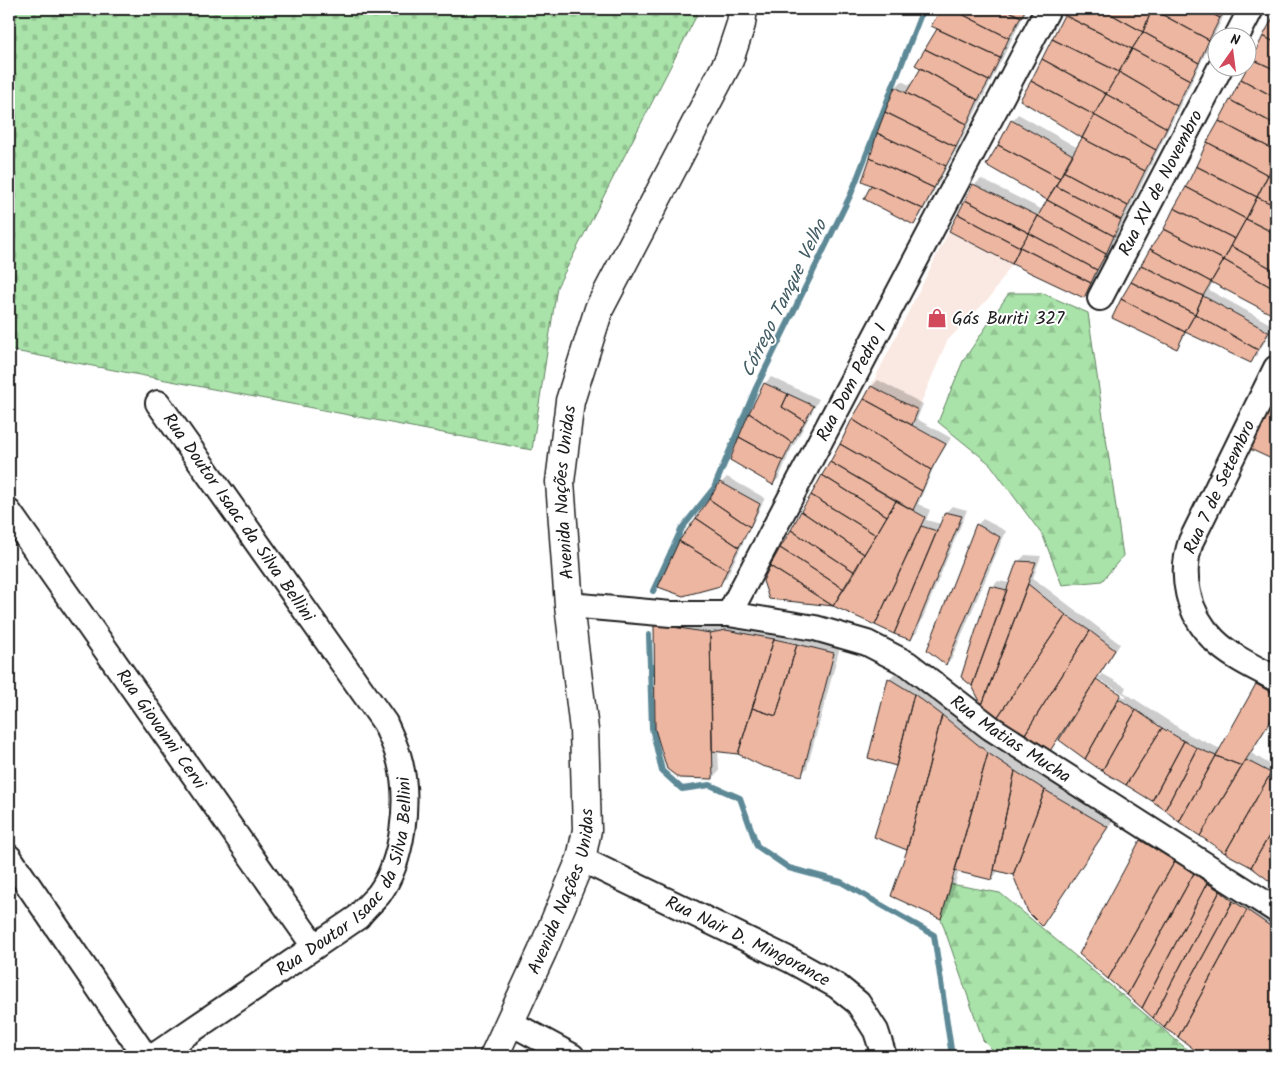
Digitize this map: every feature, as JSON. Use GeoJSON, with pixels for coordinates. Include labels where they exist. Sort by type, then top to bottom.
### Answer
{"type":"FeatureCollection","features":[{"type":"Feature","properties":{"kind":"street","name":"Avenida Nações Unidas"},"geometry":{"type":"LineString","coordinates":[[494,1056],[542,952],[581,859],[587,830],[587,771],[584,730],[569,605],[560,482],[570,401],[598,308],[730,60],[741,24],[743,9]]}},
{"type":"Feature","properties":{"kind":"street","name":"Rua Dom Pedro I"},"geometry":{"type":"LineString","coordinates":[[729,614],[1048,9]]}},
{"type":"Feature","properties":{"kind":"street"},"geometry":{"type":"LineString","coordinates":[[1241,28],[1251,9]]}},
{"type":"Feature","properties":{"kind":"street","name":"Rua XV de Novembro"},"geometry":{"type":"LineString","coordinates":[[1100,298],[1215,78]]}},
{"type":"Feature","properties":{"kind":"street","name":"Rua 7 de Setembro"},"geometry":{"type":"LineString","coordinates":[[1276,368],[1190,541],[1185,558],[1185,582],[1192,609],[1202,626],[1215,642],[1276,680]]}},
{"type":"Feature","properties":{"kind":"street","name":"Rua Doutor Isaac da Silva Bellini"},"geometry":{"type":"LineString","coordinates":[[154,1056],[358,917],[379,894],[393,869],[402,831],[406,790],[400,760],[385,723],[158,403]]}},
{"type":"Feature","properties":{"kind":"street","name":"Rua Giovanni Cervi"},"geometry":{"type":"LineString","coordinates":[[9,512],[314,946]]}},
{"type":"Feature","properties":{"kind":"street"},"geometry":{"type":"LineString","coordinates":[[569,605],[671,614],[729,614]]}},
{"type":"Feature","properties":{"kind":"street","name":"Rua Matias Mucha"},"geometry":{"type":"LineString","coordinates":[[729,614],[815,628],[867,643],[908,664],[990,728],[1276,910]]}},
{"type":"Feature","properties":{"kind":"street"},"geometry":{"type":"LineString","coordinates":[[9,857],[145,1056]]}},
{"type":"Feature","properties":{"kind":"street","name":"Rua Nair D. Mingorance"},"geometry":{"type":"LineString","coordinates":[[581,859],[792,961],[837,986],[858,1003],[876,1031],[884,1056]]}},
{"type":"Feature","properties":{"kind":"street"},"geometry":{"type":"LineString","coordinates":[[509,1022],[572,1056]]}},
{"type":"Feature","properties":{"kind":"shaded area","name":"Gás Buriti 327"},"geometry":{"type":"Polygon","coordinates":[[[949,231],[1012,264],[991,296],[947,341],[918,410],[871,386],[949,231]]]}},
{"type":"Feature","properties":{"kind":"green space"},"geometry":{"type":"Polygon","coordinates":[[[9,9],[700,9],[557,287],[532,450],[9,350],[9,9]]]}},
{"type":"Feature","properties":{"kind":"green space"},"geometry":{"type":"Polygon","coordinates":[[[1009,293],[1042,293],[1088,313],[1123,556],[1102,581],[1062,585],[1043,536],[990,464],[938,422],[963,361],[1009,293]]]}},
{"type":"Feature","properties":{"kind":"green space"},"geometry":{"type":"Polygon","coordinates":[[[951,884],[1000,893],[1195,1056],[999,1056],[983,1040],[941,919],[951,884]]]}},
{"type":"Feature","properties":{"kind":"building"},"geometry":{"type":"Polygon","coordinates":[[[941,9],[952,9],[1009,38],[1000,58],[931,26],[941,9]]]}},
{"type":"Feature","properties":{"kind":"building"},"geometry":{"type":"Polygon","coordinates":[[[952,9],[1005,9],[1021,17],[1009,38],[952,9]]]}},
{"type":"Feature","properties":{"kind":"building"},"geometry":{"type":"Polygon","coordinates":[[[1005,9],[1026,9],[1021,17],[1005,9]]]}},
{"type":"Feature","properties":{"kind":"building"},"geometry":{"type":"Polygon","coordinates":[[[1067,9],[1102,9],[1143,32],[1132,49],[1064,15],[1067,9]]]}},
{"type":"Feature","properties":{"kind":"building"},"geometry":{"type":"Polygon","coordinates":[[[1102,9],[1152,9],[1143,32],[1102,9]]]}},
{"type":"Feature","properties":{"kind":"building"},"geometry":{"type":"Polygon","coordinates":[[[1152,9],[1208,39],[1208,42],[1199,63],[1143,32],[1152,9]]]}},
{"type":"Feature","properties":{"kind":"building"},"geometry":{"type":"Polygon","coordinates":[[[1152,9],[1203,9],[1220,18],[1215,28],[1208,28],[1208,39],[1152,9]]]}},
{"type":"Feature","properties":{"kind":"building"},"geometry":{"type":"Polygon","coordinates":[[[1203,9],[1226,9],[1220,18],[1203,9]]]}},
{"type":"Feature","properties":{"kind":"building"},"geometry":{"type":"Polygon","coordinates":[[[1276,14],[1276,43],[1263,36],[1276,14]]]}},
{"type":"Feature","properties":{"kind":"building"},"geometry":{"type":"Polygon","coordinates":[[[1064,15],[1132,49],[1119,72],[1052,39],[1064,15]]]}},
{"type":"Feature","properties":{"kind":"building"},"geometry":{"type":"Polygon","coordinates":[[[937,29],[1000,58],[989,81],[925,49],[937,29]]]}},
{"type":"Feature","properties":{"kind":"building"},"geometry":{"type":"Polygon","coordinates":[[[1143,32],[1199,63],[1190,80],[1132,49],[1143,32]]]}},
{"type":"Feature","properties":{"kind":"building"},"geometry":{"type":"Polygon","coordinates":[[[1263,36],[1276,43],[1276,70],[1258,62],[1258,46],[1263,36]]]}},
{"type":"Feature","properties":{"kind":"building"},"geometry":{"type":"Polygon","coordinates":[[[1052,39],[1119,72],[1106,94],[1042,59],[1052,39]]]}},
{"type":"Feature","properties":{"kind":"building"},"geometry":{"type":"Polygon","coordinates":[[[925,49],[989,81],[978,100],[915,65],[925,49]]]}},
{"type":"Feature","properties":{"kind":"building"},"geometry":{"type":"Polygon","coordinates":[[[1132,49],[1190,80],[1177,106],[1119,72],[1132,49]]]}},
{"type":"Feature","properties":{"kind":"building"},"geometry":{"type":"Polygon","coordinates":[[[1042,59],[1106,94],[1094,115],[1031,81],[1042,59]]]}},
{"type":"Feature","properties":{"kind":"building"},"geometry":{"type":"Polygon","coordinates":[[[1258,62],[1276,70],[1276,98],[1241,79],[1258,78],[1258,62]]]}},
{"type":"Feature","properties":{"kind":"building"},"geometry":{"type":"Polygon","coordinates":[[[921,68],[978,100],[967,124],[906,93],[921,68]]]}},
{"type":"Feature","properties":{"kind":"building"},"geometry":{"type":"Polygon","coordinates":[[[1119,72],[1177,106],[1167,128],[1106,94],[1119,72]]]}},
{"type":"Feature","properties":{"kind":"building"},"geometry":{"type":"Polygon","coordinates":[[[1241,79],[1276,98],[1276,125],[1230,100],[1241,79]]]}},
{"type":"Feature","properties":{"kind":"building"},"geometry":{"type":"Polygon","coordinates":[[[1031,81],[1094,115],[1082,138],[1020,100],[1031,81]]]}},
{"type":"Feature","properties":{"kind":"building"},"geometry":{"type":"Polygon","coordinates":[[[895,87],[967,124],[956,147],[885,112],[895,87]]]}},
{"type":"Feature","properties":{"kind":"building"},"geometry":{"type":"Polygon","coordinates":[[[1106,94],[1167,128],[1156,150],[1094,115],[1106,94]]]}},
{"type":"Feature","properties":{"kind":"building"},"geometry":{"type":"Polygon","coordinates":[[[1230,100],[1276,125],[1276,151],[1219,121],[1230,100]]]}},
{"type":"Feature","properties":{"kind":"building"},"geometry":{"type":"Polygon","coordinates":[[[885,112],[956,147],[946,166],[877,133],[885,112]]]}},
{"type":"Feature","properties":{"kind":"building"},"geometry":{"type":"Polygon","coordinates":[[[1094,115],[1156,150],[1145,171],[1082,138],[1094,115]]]}},
{"type":"Feature","properties":{"kind":"building"},"geometry":{"type":"Polygon","coordinates":[[[1011,120],[1073,155],[1060,178],[998,145],[1011,120]]]}},
{"type":"Feature","properties":{"kind":"building"},"geometry":{"type":"Polygon","coordinates":[[[1219,121],[1276,151],[1276,157],[1268,175],[1207,142],[1219,121]]]}},
{"type":"Feature","properties":{"kind":"building"},"geometry":{"type":"Polygon","coordinates":[[[877,133],[946,166],[934,188],[870,158],[877,133]]]}},
{"type":"Feature","properties":{"kind":"building"},"geometry":{"type":"Polygon","coordinates":[[[1082,138],[1145,171],[1128,206],[1063,171],[1082,138]]]}},
{"type":"Feature","properties":{"kind":"building"},"geometry":{"type":"Polygon","coordinates":[[[1207,142],[1268,175],[1257,197],[1196,166],[1207,142]]]}},
{"type":"Feature","properties":{"kind":"building"},"geometry":{"type":"Polygon","coordinates":[[[998,145],[1060,178],[1047,200],[986,165],[998,145]]]}},
{"type":"Feature","properties":{"kind":"building"},"geometry":{"type":"Polygon","coordinates":[[[870,158],[934,188],[923,209],[862,181],[870,158]]]}},
{"type":"Feature","properties":{"kind":"building"},"geometry":{"type":"Polygon","coordinates":[[[1196,166],[1257,197],[1246,219],[1186,187],[1196,166]]]}},
{"type":"Feature","properties":{"kind":"building"},"geometry":{"type":"Polygon","coordinates":[[[1063,171],[1128,206],[1121,220],[1056,186],[1063,171]]]}},
{"type":"Feature","properties":{"kind":"building"},"geometry":{"type":"Polygon","coordinates":[[[1268,175],[1276,179],[1276,206],[1257,197],[1268,175]]]}},
{"type":"Feature","properties":{"kind":"building"},"geometry":{"type":"Polygon","coordinates":[[[973,184],[1038,216],[1029,233],[965,200],[973,184]]]}},
{"type":"Feature","properties":{"kind":"building"},"geometry":{"type":"Polygon","coordinates":[[[871,185],[923,209],[914,225],[864,199],[871,185]]]}},
{"type":"Feature","properties":{"kind":"building"},"geometry":{"type":"Polygon","coordinates":[[[1056,186],[1121,220],[1114,236],[1047,200],[1056,186]]]}},
{"type":"Feature","properties":{"kind":"building"},"geometry":{"type":"Polygon","coordinates":[[[1186,187],[1246,219],[1235,239],[1174,208],[1186,187]]]}},
{"type":"Feature","properties":{"kind":"building"},"geometry":{"type":"Polygon","coordinates":[[[1257,197],[1276,206],[1276,234],[1246,219],[1257,197]]]}},
{"type":"Feature","properties":{"kind":"building"},"geometry":{"type":"Polygon","coordinates":[[[965,200],[1029,233],[1020,247],[958,214],[965,200]]]}},
{"type":"Feature","properties":{"kind":"building"},"geometry":{"type":"Polygon","coordinates":[[[1047,200],[1114,236],[1106,254],[1038,216],[1047,200]]]}},
{"type":"Feature","properties":{"kind":"building"},"geometry":{"type":"Polygon","coordinates":[[[1174,208],[1235,239],[1224,260],[1164,229],[1174,208]]]}},
{"type":"Feature","properties":{"kind":"building"},"geometry":{"type":"Polygon","coordinates":[[[958,214],[1020,247],[1012,264],[949,231],[958,214]]]}},
{"type":"Feature","properties":{"kind":"building"},"geometry":{"type":"Polygon","coordinates":[[[1038,216],[1106,254],[1097,270],[1029,233],[1038,216]]]}},
{"type":"Feature","properties":{"kind":"building"},"geometry":{"type":"Polygon","coordinates":[[[1246,219],[1276,234],[1276,271],[1231,246],[1246,219]]]}},
{"type":"Feature","properties":{"kind":"building"},"geometry":{"type":"Polygon","coordinates":[[[1164,229],[1224,260],[1211,282],[1150,249],[1164,229]]]}},
{"type":"Feature","properties":{"kind":"building"},"geometry":{"type":"Polygon","coordinates":[[[1029,233],[1097,270],[1091,283],[1020,247],[1029,233]]]}},
{"type":"Feature","properties":{"kind":"building"},"geometry":{"type":"Polygon","coordinates":[[[1231,246],[1276,271],[1276,290],[1224,260],[1231,246]]]}},
{"type":"Feature","properties":{"kind":"building"},"geometry":{"type":"Polygon","coordinates":[[[1020,247],[1091,283],[1084,298],[1012,264],[1020,247]]]}},
{"type":"Feature","properties":{"kind":"building"},"geometry":{"type":"Polygon","coordinates":[[[1150,249],[1211,282],[1203,296],[1141,265],[1150,249]]]}},
{"type":"Feature","properties":{"kind":"building"},"geometry":{"type":"Polygon","coordinates":[[[1224,260],[1276,290],[1275,316],[1211,282],[1224,260]]]}},
{"type":"Feature","properties":{"kind":"building"},"geometry":{"type":"Polygon","coordinates":[[[1141,265],[1203,296],[1195,314],[1131,282],[1141,265]]]}},
{"type":"Feature","properties":{"kind":"building"},"geometry":{"type":"Polygon","coordinates":[[[1131,282],[1195,314],[1185,332],[1121,299],[1131,282]]]}},
{"type":"Feature","properties":{"kind":"building"},"geometry":{"type":"Polygon","coordinates":[[[1203,296],[1269,332],[1258,350],[1195,314],[1203,296]]]}},
{"type":"Feature","properties":{"kind":"building"},"geometry":{"type":"Polygon","coordinates":[[[1121,299],[1185,332],[1177,349],[1112,318],[1121,299]]]}},
{"type":"Feature","properties":{"kind":"building"},"geometry":{"type":"Polygon","coordinates":[[[1195,314],[1258,350],[1251,363],[1185,332],[1195,314]]]}},
{"type":"Feature","properties":{"kind":"building"},"geometry":{"type":"Polygon","coordinates":[[[764,383],[788,394],[782,407],[805,421],[792,443],[749,413],[764,383]]]}},
{"type":"Feature","properties":{"kind":"building"},"geometry":{"type":"Polygon","coordinates":[[[871,386],[918,410],[912,425],[864,399],[871,386]]]}},
{"type":"Feature","properties":{"kind":"building"},"geometry":{"type":"Polygon","coordinates":[[[788,394],[814,406],[805,421],[782,407],[788,394]]]}},
{"type":"Feature","properties":{"kind":"building"},"geometry":{"type":"Polygon","coordinates":[[[1276,397],[1276,461],[1250,449],[1276,397]]]}},
{"type":"Feature","properties":{"kind":"building"},"geometry":{"type":"Polygon","coordinates":[[[864,399],[946,444],[931,470],[852,419],[864,399]]]}},
{"type":"Feature","properties":{"kind":"building"},"geometry":{"type":"Polygon","coordinates":[[[749,413],[792,443],[783,461],[739,437],[749,413]]]}},
{"type":"Feature","properties":{"kind":"building"},"geometry":{"type":"Polygon","coordinates":[[[852,419],[931,470],[922,491],[840,444],[852,419]]]}},
{"type":"Feature","properties":{"kind":"building"},"geometry":{"type":"Polygon","coordinates":[[[739,437],[783,461],[773,485],[730,460],[739,437]]]}},
{"type":"Feature","properties":{"kind":"building"},"geometry":{"type":"Polygon","coordinates":[[[840,444],[922,491],[913,510],[830,462],[840,444]]]}},
{"type":"Feature","properties":{"kind":"building"},"geometry":{"type":"Polygon","coordinates":[[[830,462],[896,501],[887,516],[822,475],[830,462]]]}},
{"type":"Feature","properties":{"kind":"building"},"geometry":{"type":"Polygon","coordinates":[[[822,475],[887,516],[876,535],[811,495],[822,475]]]}},
{"type":"Feature","properties":{"kind":"building"},"geometry":{"type":"Polygon","coordinates":[[[720,482],[760,504],[750,527],[709,499],[720,482]]]}},
{"type":"Feature","properties":{"kind":"building"},"geometry":{"type":"Polygon","coordinates":[[[811,495],[876,535],[864,554],[801,511],[811,495]]]}},
{"type":"Feature","properties":{"kind":"building"},"geometry":{"type":"Polygon","coordinates":[[[709,499],[750,527],[739,547],[696,518],[709,499]]]}},
{"type":"Feature","properties":{"kind":"building"},"geometry":{"type":"Polygon","coordinates":[[[896,501],[925,517],[875,625],[833,606],[896,501]]]}},
{"type":"Feature","properties":{"kind":"building"},"geometry":{"type":"Polygon","coordinates":[[[801,511],[864,554],[855,572],[791,530],[801,511]]]}},
{"type":"Feature","properties":{"kind":"building"},"geometry":{"type":"Polygon","coordinates":[[[945,512],[962,516],[911,640],[894,634],[945,512]]]}},
{"type":"Feature","properties":{"kind":"building"},"geometry":{"type":"Polygon","coordinates":[[[696,518],[739,547],[727,570],[679,541],[696,518]]]}},
{"type":"Feature","properties":{"kind":"building"},"geometry":{"type":"Polygon","coordinates":[[[976,524],[1000,537],[946,665],[927,650],[976,524]]]}},
{"type":"Feature","properties":{"kind":"building"},"geometry":{"type":"Polygon","coordinates":[[[921,526],[937,531],[894,634],[875,625],[921,526]]]}},
{"type":"Feature","properties":{"kind":"building"},"geometry":{"type":"Polygon","coordinates":[[[791,530],[855,572],[844,589],[780,548],[791,530]]]}},
{"type":"Feature","properties":{"kind":"building"},"geometry":{"type":"Polygon","coordinates":[[[679,541],[727,570],[720,586],[683,596],[658,587],[679,541]]]}},
{"type":"Feature","properties":{"kind":"building"},"geometry":{"type":"Polygon","coordinates":[[[780,548],[844,589],[833,606],[770,566],[780,548]]]}},
{"type":"Feature","properties":{"kind":"building"},"geometry":{"type":"Polygon","coordinates":[[[1017,561],[1036,562],[982,705],[972,686],[1017,561]]]}},
{"type":"Feature","properties":{"kind":"building"},"geometry":{"type":"Polygon","coordinates":[[[770,566],[833,606],[769,599],[763,581],[770,566]]]}},
{"type":"Feature","properties":{"kind":"building"},"geometry":{"type":"Polygon","coordinates":[[[1028,584],[1066,615],[997,718],[982,705],[1028,584]]]}},
{"type":"Feature","properties":{"kind":"building"},"geometry":{"type":"Polygon","coordinates":[[[990,586],[1007,590],[972,686],[961,677],[990,586]]]}},
{"type":"Feature","properties":{"kind":"building"},"geometry":{"type":"Polygon","coordinates":[[[1066,615],[1090,631],[1025,734],[997,718],[1066,615]]]}},
{"type":"Feature","properties":{"kind":"building"},"geometry":{"type":"Polygon","coordinates":[[[654,624],[710,633],[713,779],[679,778],[667,769],[655,729],[654,624]]]}},
{"type":"Feature","properties":{"kind":"building"},"geometry":{"type":"Polygon","coordinates":[[[726,630],[774,639],[738,754],[712,751],[710,633],[726,630]]]}},
{"type":"Feature","properties":{"kind":"building"},"geometry":{"type":"Polygon","coordinates":[[[1090,631],[1115,650],[1050,751],[1025,734],[1090,631]]]}},
{"type":"Feature","properties":{"kind":"building"},"geometry":{"type":"Polygon","coordinates":[[[774,639],[797,644],[776,716],[752,708],[774,639]]]}},
{"type":"Feature","properties":{"kind":"building"},"geometry":{"type":"Polygon","coordinates":[[[797,644],[834,653],[802,776],[762,766],[738,754],[752,708],[776,716],[797,644]]]}},
{"type":"Feature","properties":{"kind":"building"},"geometry":{"type":"Polygon","coordinates":[[[888,678],[914,694],[896,766],[868,758],[888,678]]]}},
{"type":"Feature","properties":{"kind":"building"},"geometry":{"type":"Polygon","coordinates":[[[1096,679],[1121,694],[1085,759],[1059,740],[1096,679]]]}},
{"type":"Feature","properties":{"kind":"building"},"geometry":{"type":"Polygon","coordinates":[[[1256,684],[1276,695],[1276,712],[1242,766],[1216,756],[1256,684]]]}},
{"type":"Feature","properties":{"kind":"building"},"geometry":{"type":"Polygon","coordinates":[[[914,694],[942,715],[907,850],[874,837],[896,766],[914,694]]]}},
{"type":"Feature","properties":{"kind":"building"},"geometry":{"type":"Polygon","coordinates":[[[1119,699],[1136,710],[1102,771],[1085,759],[1119,699]]]}},
{"type":"Feature","properties":{"kind":"building"},"geometry":{"type":"Polygon","coordinates":[[[1136,710],[1162,728],[1126,785],[1102,771],[1136,710]]]}},
{"type":"Feature","properties":{"kind":"building"},"geometry":{"type":"Polygon","coordinates":[[[942,715],[988,753],[941,919],[891,896],[907,850],[942,715]]]}},
{"type":"Feature","properties":{"kind":"building"},"geometry":{"type":"Polygon","coordinates":[[[1162,728],[1184,741],[1152,801],[1126,785],[1162,728]]]}},
{"type":"Feature","properties":{"kind":"building"},"geometry":{"type":"Polygon","coordinates":[[[1184,741],[1197,748],[1165,810],[1152,801],[1184,741]]]}},
{"type":"Feature","properties":{"kind":"building"},"geometry":{"type":"Polygon","coordinates":[[[1197,748],[1216,756],[1179,822],[1165,810],[1197,748]]]}},
{"type":"Feature","properties":{"kind":"building"},"geometry":{"type":"Polygon","coordinates":[[[988,753],[1015,771],[992,880],[955,871],[988,753]]]}},
{"type":"Feature","properties":{"kind":"building"},"geometry":{"type":"Polygon","coordinates":[[[1216,756],[1242,766],[1200,836],[1179,822],[1216,756]]]}},
{"type":"Feature","properties":{"kind":"building"},"geometry":{"type":"Polygon","coordinates":[[[1246,760],[1271,773],[1225,853],[1200,836],[1246,760]]]}},
{"type":"Feature","properties":{"kind":"building"},"geometry":{"type":"Polygon","coordinates":[[[1015,771],[1045,790],[1013,875],[994,870],[1015,771]]]}},
{"type":"Feature","properties":{"kind":"building"},"geometry":{"type":"Polygon","coordinates":[[[1271,773],[1276,776],[1276,824],[1251,867],[1225,853],[1271,773]]]}},
{"type":"Feature","properties":{"kind":"building"},"geometry":{"type":"Polygon","coordinates":[[[1045,790],[1108,827],[1042,926],[1028,912],[1013,875],[1045,790]]]}},
{"type":"Feature","properties":{"kind":"building"},"geometry":{"type":"Polygon","coordinates":[[[1276,824],[1276,886],[1251,867],[1276,824]]]}},
{"type":"Feature","properties":{"kind":"building"},"geometry":{"type":"Polygon","coordinates":[[[1140,840],[1175,861],[1108,979],[1079,954],[1140,840]]]}},
{"type":"Feature","properties":{"kind":"building"},"geometry":{"type":"Polygon","coordinates":[[[1175,861],[1194,873],[1127,995],[1108,979],[1175,861]]]}},
{"type":"Feature","properties":{"kind":"building"},"geometry":{"type":"Polygon","coordinates":[[[1194,873],[1207,883],[1142,1008],[1127,995],[1194,873]]]}},
{"type":"Feature","properties":{"kind":"building"},"geometry":{"type":"Polygon","coordinates":[[[1207,883],[1220,891],[1153,1018],[1142,1008],[1207,883]]]}},
{"type":"Feature","properties":{"kind":"building"},"geometry":{"type":"Polygon","coordinates":[[[1220,891],[1233,901],[1164,1028],[1153,1018],[1220,891]]]}},
{"type":"Feature","properties":{"kind":"building"},"geometry":{"type":"Polygon","coordinates":[[[1233,901],[1247,910],[1178,1037],[1164,1028],[1233,901]]]}},
{"type":"Feature","properties":{"kind":"building"},"geometry":{"type":"Polygon","coordinates":[[[1247,910],[1276,930],[1276,1056],[1203,1056],[1178,1037],[1247,910]]]}},
{"type":"Feature","properties":{"kind":"waterway","name":"Córrego Tanque Velho"},"geometry":{"type":"LineString","coordinates":[[653,591],[682,528],[714,488],[756,388],[851,194],[923,9]]}},
{"type":"Feature","properties":{"kind":"waterway","name":"Córrego Tanque Velho"},"geometry":{"type":"LineString","coordinates":[[649,635],[652,728],[662,771],[682,789],[710,785],[740,798],[757,846],[789,868],[841,882],[934,935],[952,1056]]}},
{"type":"Feature","properties":{"kind":"place","name":"Gás Buriti 327"},"geometry":{"type":"Point","coordinates":[937,318]}}]}
